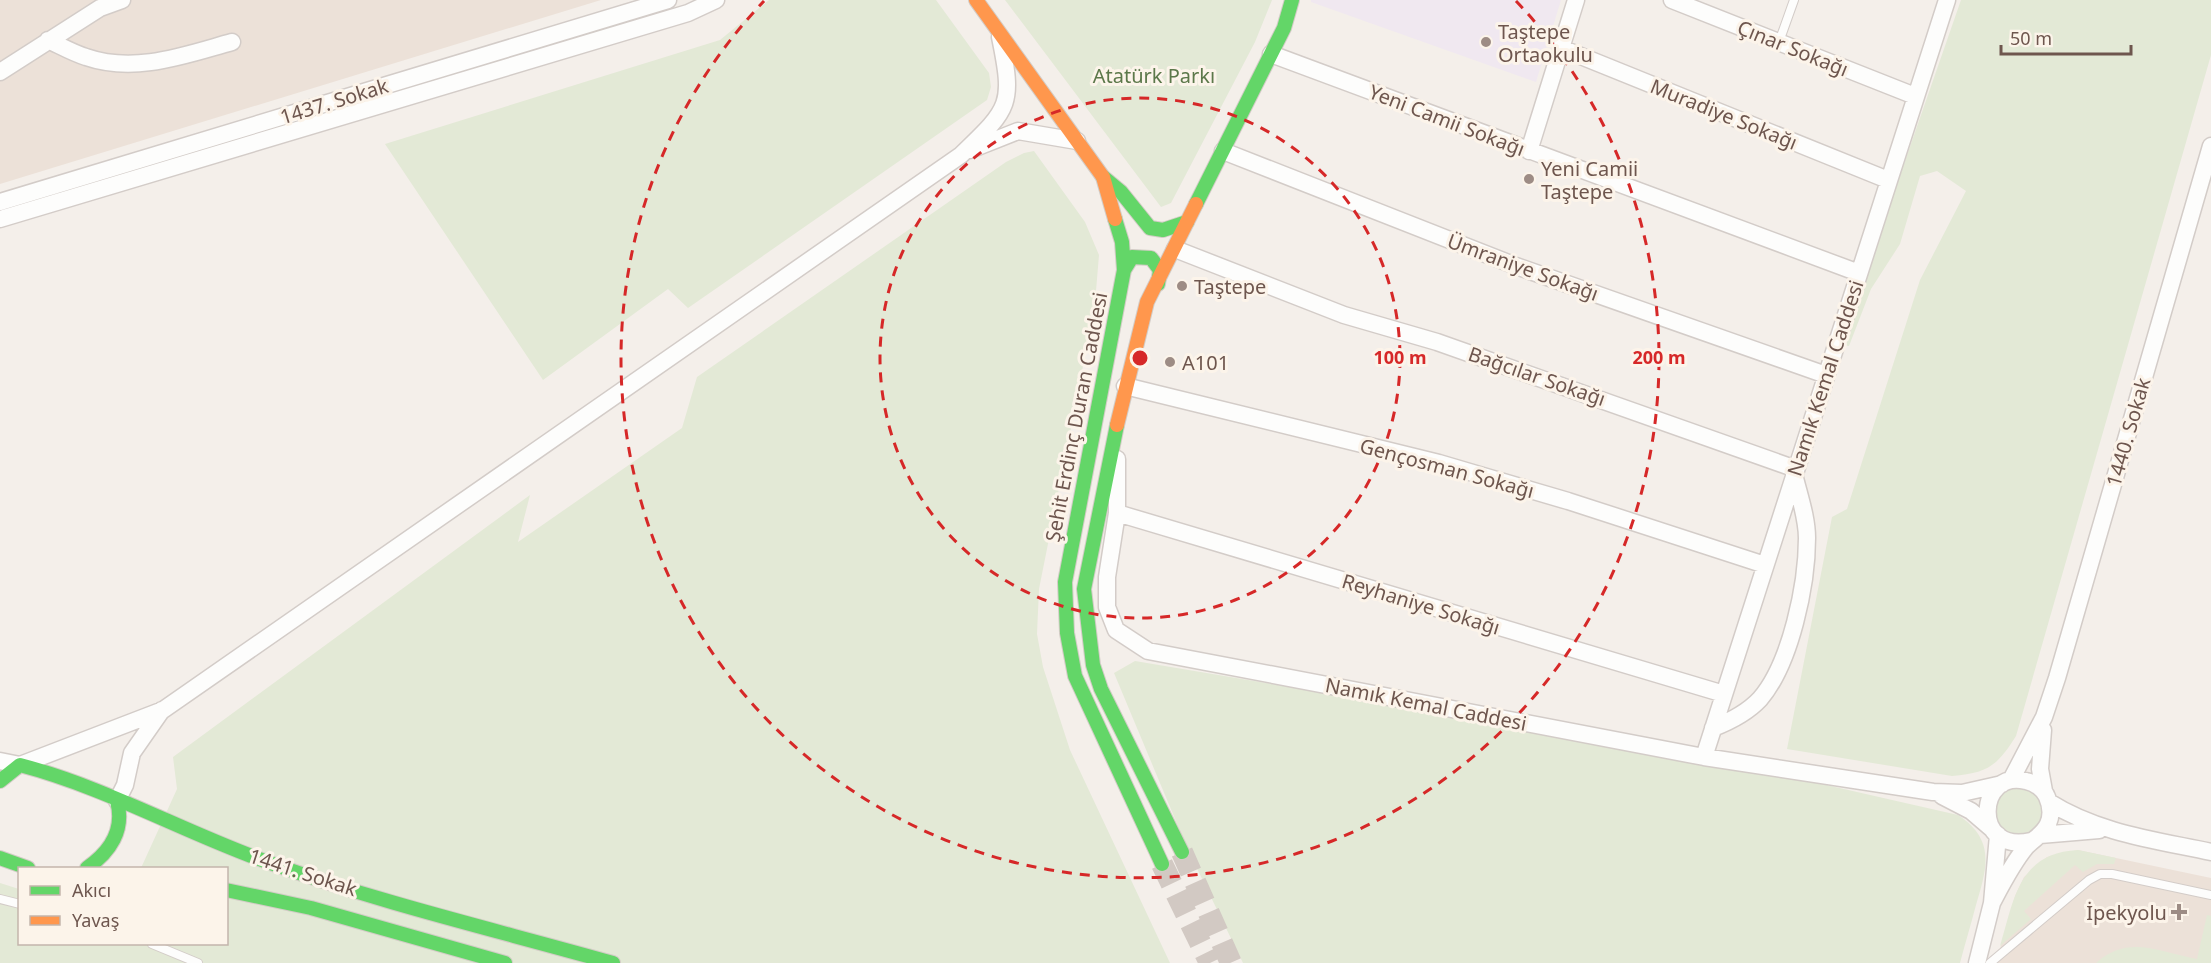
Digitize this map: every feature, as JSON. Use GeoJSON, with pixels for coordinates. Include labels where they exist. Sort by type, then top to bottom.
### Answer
{"type":"FeatureCollection","features":[{"type":"Feature","properties":{"kind":"main road","name":"Şehit Erdinç Duran Caddesi"},"geometry":{"type":"LineString","coordinates":[[976,0],[1103,177],[1122,242],[1124,270],[1065,582],[1067,633],[1075,676],[1162,864]]}},
{"type":"Feature","properties":{"kind":"main road","name":"Şehit Erdinç Duran Caddesi"},"geometry":{"type":"LineString","coordinates":[[1182,852],[1101,688],[1092,665],[1084,589],[1125,386],[1147,302],[1158,285],[1284,28],[1292,0]]}},
{"type":"Feature","properties":{"kind":"main road"},"geometry":{"type":"LineString","coordinates":[[1103,177],[1121,192],[1150,228],[1163,230],[1187,222]]}},
{"type":"Feature","properties":{"kind":"main road"},"geometry":{"type":"LineString","coordinates":[[1124,270],[1132,257],[1146,254],[1157,260],[1160,266],[1158,285]]}},
{"type":"Feature","properties":{"kind":"main road"},"geometry":{"type":"LineString","coordinates":[[0,781],[20,765]]}},
{"type":"Feature","properties":{"kind":"main road","name":"1441. Sokak"},"geometry":{"type":"LineString","coordinates":[[20,765],[86,784],[104,791],[117,801],[141,808],[226,847],[318,879],[613,963]]}},
{"type":"Feature","properties":{"kind":"main road"},"geometry":{"type":"LineString","coordinates":[[88,867],[102,857],[116,837],[122,812],[117,801]]}},
{"type":"Feature","properties":{"kind":"main road"},"geometry":{"type":"LineString","coordinates":[[0,858],[25,867]]}},
{"type":"Feature","properties":{"kind":"main road","name":"1441. Sokak"},"geometry":{"type":"LineString","coordinates":[[228,890],[311,908],[506,963]]}},
{"type":"Feature","properties":{"kind":"street"},"geometry":{"type":"LineString","coordinates":[[0,72],[100,8],[122,0]]}},
{"type":"Feature","properties":{"kind":"street","name":"1437. Sokak"},"geometry":{"type":"LineString","coordinates":[[0,202],[668,0]]}},
{"type":"Feature","properties":{"kind":"street"},"geometry":{"type":"LineString","coordinates":[[0,219],[688,13],[716,0]]}},
{"type":"Feature","properties":{"kind":"street"},"geometry":{"type":"LineString","coordinates":[[1529,151],[1576,0]]}},
{"type":"Feature","properties":{"kind":"street","name":"Çınar Sokağı"},"geometry":{"type":"LineString","coordinates":[[1672,0],[1915,96]]}},
{"type":"Feature","properties":{"kind":"street","name":"Namık Kemal Caddesi"},"geometry":{"type":"LineString","coordinates":[[1704,757],[1947,0]]}},
{"type":"Feature","properties":{"kind":"street"},"geometry":{"type":"LineString","coordinates":[[20,765],[163,710],[961,154],[999,116],[1008,94],[1008,76],[999,30]]}},
{"type":"Feature","properties":{"kind":"street"},"geometry":{"type":"LineString","coordinates":[[48,40],[87,58],[136,65],[170,59],[232,42]]}},
{"type":"Feature","properties":{"kind":"street","name":"Muradiye Sokağı"},"geometry":{"type":"LineString","coordinates":[[1561,48],[1888,180]]}},
{"type":"Feature","properties":{"kind":"street","name":"Yeni Camii Sokağı"},"geometry":{"type":"LineString","coordinates":[[1271,54],[1859,273]]}},
{"type":"Feature","properties":{"kind":"street"},"geometry":{"type":"LineString","coordinates":[[961,154],[1005,134],[1018,132],[1077,141]]}},
{"type":"Feature","properties":{"kind":"street","name":"1440. Sokak"},"geometry":{"type":"LineString","coordinates":[[2044,717],[2211,146]]}},
{"type":"Feature","properties":{"kind":"street","name":"Ümraniye Sokağı"},"geometry":{"type":"LineString","coordinates":[[1222,151],[1516,266],[1826,375]]}},
{"type":"Feature","properties":{"kind":"street","name":"Bağcılar Sokağı"},"geometry":{"type":"LineString","coordinates":[[1175,249],[1344,315],[1437,342],[1795,471]]}},
{"type":"Feature","properties":{"kind":"street","name":"Gençosman Sokağı"},"geometry":{"type":"LineString","coordinates":[[1125,386],[1439,464],[1568,501],[1765,565]]}},
{"type":"Feature","properties":{"kind":"street"},"geometry":{"type":"LineString","coordinates":[[1117,425],[1117,513]]}},
{"type":"Feature","properties":{"kind":"street"},"geometry":{"type":"LineString","coordinates":[[1713,728],[1737,718],[1760,698],[1777,670],[1791,636],[1804,580],[1807,536],[1795,471]]}},
{"type":"Feature","properties":{"kind":"street","name":"Namık Kemal Caddesi"},"geometry":{"type":"LineString","coordinates":[[1117,513],[1107,577],[1107,607],[1116,630],[1148,651],[1704,757],[1932,792]]}},
{"type":"Feature","properties":{"kind":"street","name":"Reyhaniye Sokağı"},"geometry":{"type":"LineString","coordinates":[[1117,513],[1724,694]]}},
{"type":"Feature","properties":{"kind":"street"},"geometry":{"type":"LineString","coordinates":[[117,801],[125,785],[132,753],[163,710]]}},
{"type":"Feature","properties":{"kind":"street"},"geometry":{"type":"LineString","coordinates":[[1977,963],[1992,903],[1995,832],[1987,811],[1989,801],[2006,782],[2044,717]]}},
{"type":"Feature","properties":{"kind":"street"},"geometry":{"type":"LineString","coordinates":[[1992,903],[2014,864],[2050,817],[2040,769],[2044,717]]}},
{"type":"Feature","properties":{"kind":"street","name":"1441. Sokak"},"geometry":{"type":"LineString","coordinates":[[0,761],[20,765]]}},
{"type":"Feature","properties":{"kind":"street"},"geometry":{"type":"LineString","coordinates":[[1932,792],[1962,793],[2006,782],[2032,782],[2046,796],[2080,820],[2106,830],[2211,852]]}},
{"type":"Feature","properties":{"kind":"street"},"geometry":{"type":"LineString","coordinates":[[1932,792],[1971,811],[2011,843],[2106,830]]}},
{"type":"Feature","properties":{"kind":"lane"},"geometry":{"type":"LineString","coordinates":[[1779,42],[1794,0]]}},
{"type":"Feature","properties":{"kind":"lane"},"geometry":{"type":"LineString","coordinates":[[1990,963],[2089,880],[2100,874],[2108,873],[2211,895]]}},
{"type":"Feature","properties":{"kind":"lane"},"geometry":{"type":"LineString","coordinates":[[0,899],[18,904]]}},
{"type":"Feature","properties":{"kind":"lane"},"geometry":{"type":"LineString","coordinates":[[154,945],[198,963]]}},
{"type":"Feature","properties":{"kind":"shaded area"},"geometry":{"type":"Polygon","coordinates":[[[0,0],[601,0],[0,184],[0,0]]]}},
{"type":"Feature","properties":{"kind":"shaded area","name":"Taştepe Ortaokulu"},"geometry":{"type":"Polygon","coordinates":[[[1311,0],[1561,0],[1536,82],[1311,2],[1311,0]]]}},
{"type":"Feature","properties":{"kind":"shaded area"},"geometry":{"type":"Polygon","coordinates":[[[2078,850],[2211,878],[2211,963],[1996,963],[2015,896],[2024,877],[2047,857],[2078,850]]]}},
{"type":"Feature","properties":{"kind":"green space"},"geometry":{"type":"Polygon","coordinates":[[[769,0],[936,0],[989,73],[991,87],[987,100],[688,308],[668,289],[543,380],[385,144],[720,40],[769,0]]]}},
{"type":"Feature","properties":{"kind":"green space","name":"Atatürk Parkı"},"geometry":{"type":"Polygon","coordinates":[[[1005,0],[1272,0],[1255,42],[1171,203],[1161,207],[1005,0]]]}},
{"type":"Feature","properties":{"kind":"green space"},"geometry":{"type":"Polygon","coordinates":[[[1961,0],[2211,0],[2211,55],[2016,736],[1997,761],[1990,766],[1975,773],[1952,776],[1787,749],[1832,517],[1847,509],[1920,280],[1966,191],[1937,171],[1920,176],[1900,244],[1871,289],[1849,346],[1841,345],[1961,0]]]}},
{"type":"Feature","properties":{"kind":"green space"},"geometry":{"type":"Polygon","coordinates":[[[1034,151],[1085,222],[1099,255],[1096,291],[1080,383],[1039,589],[1037,634],[1043,667],[1070,750],[1170,963],[0,963],[0,883],[18,889],[18,945],[228,945],[228,867],[141,867],[177,789],[173,757],[530,495],[518,542],[682,428],[697,377],[1006,162],[1034,151]]]}},
{"type":"Feature","properties":{"kind":"green space"},"geometry":{"type":"Polygon","coordinates":[[[1135,661],[1704,757],[1958,815],[1978,834],[1985,856],[1983,879],[1960,963],[1243,963],[1188,850],[1114,673],[1135,661]]]}},
{"type":"Feature","properties":{"kind":"green space"},"geometry":{"type":"Polygon","coordinates":[[[2019,788],[2036,795],[2043,812],[2036,829],[2019,836],[2002,829],[1995,812],[2002,795],[2019,788]]]}},
{"type":"Feature","properties":{"kind":"green space"},"geometry":{"type":"Polygon","coordinates":[[[2078,850],[2116,858],[2114,864],[2097,864],[2083,872],[2075,865],[2024,911],[2031,919],[2000,946],[2015,896],[2031,870],[2042,860],[2058,853],[2078,850]]]}},
{"type":"Feature","properties":{"kind":"green space"},"geometry":{"type":"Polygon","coordinates":[[[2207,915],[2211,916],[2211,963],[2096,963],[2108,954],[2132,947],[2197,959],[2207,915]]]}},
{"type":"Feature","properties":{"kind":"tunnel"},"geometry":{"type":"LineString","coordinates":[[1182,852],[1231,963]]}},
{"type":"Feature","properties":{"kind":"tunnel"},"geometry":{"type":"LineString","coordinates":[[1162,864],[1210,963]]}},
{"type":"Feature","properties":{"kind":"traffic: fast"},"geometry":{"type":"LineString","coordinates":[[1196,204],[1284,28],[1292,0]]}},
{"type":"Feature","properties":{"kind":"traffic: fast"},"geometry":{"type":"LineString","coordinates":[[1103,177],[1121,192],[1150,228],[1163,230],[1187,222]]}},
{"type":"Feature","properties":{"kind":"traffic: fast"},"geometry":{"type":"LineString","coordinates":[[1115,219],[1122,242],[1124,270],[1065,582],[1067,633],[1075,676],[1162,864]]}},
{"type":"Feature","properties":{"kind":"traffic: fast"},"geometry":{"type":"LineString","coordinates":[[1124,270],[1132,257],[1151,258],[1160,270],[1158,284]]}},
{"type":"Feature","properties":{"kind":"traffic: fast"},"geometry":{"type":"LineString","coordinates":[[1117,425],[1084,589],[1093,665],[1101,689],[1182,852]]}},
{"type":"Feature","properties":{"kind":"traffic: fast"},"geometry":{"type":"LineString","coordinates":[[0,781],[20,765],[85,786],[273,864],[400,904],[613,963]]}},
{"type":"Feature","properties":{"kind":"traffic: fast"},"geometry":{"type":"LineString","coordinates":[[88,867],[103,855],[114,839],[119,821],[117,801]]}},
{"type":"Feature","properties":{"kind":"traffic: fast"},"geometry":{"type":"LineString","coordinates":[[0,858],[25,867]]}},
{"type":"Feature","properties":{"kind":"traffic: fast"},"geometry":{"type":"LineString","coordinates":[[228,890],[311,908],[505,963]]}},
{"type":"Feature","properties":{"kind":"traffic: slow"},"geometry":{"type":"LineString","coordinates":[[976,0],[1103,177],[1115,219]]}},
{"type":"Feature","properties":{"kind":"traffic: slow"},"geometry":{"type":"LineString","coordinates":[[1117,425],[1147,302],[1196,204]]}},
{"type":"Feature","properties":{"kind":"place","name":"Taştepe Ortaokulu"},"geometry":{"type":"Point","coordinates":[1486,42]}},
{"type":"Feature","properties":{"kind":"place","name":"Yeni Camii Taştepe"},"geometry":{"type":"Point","coordinates":[1529,179]}},
{"type":"Feature","properties":{"kind":"place","name":"Taştepe"},"geometry":{"type":"Point","coordinates":[1182,286]}},
{"type":"Feature","properties":{"kind":"place","name":"A101"},"geometry":{"type":"Point","coordinates":[1170,362]}},
{"type":"Feature","properties":{"kind":"place","name":"İpekyolu"},"geometry":{"type":"Point","coordinates":[2179,912]}}]}
